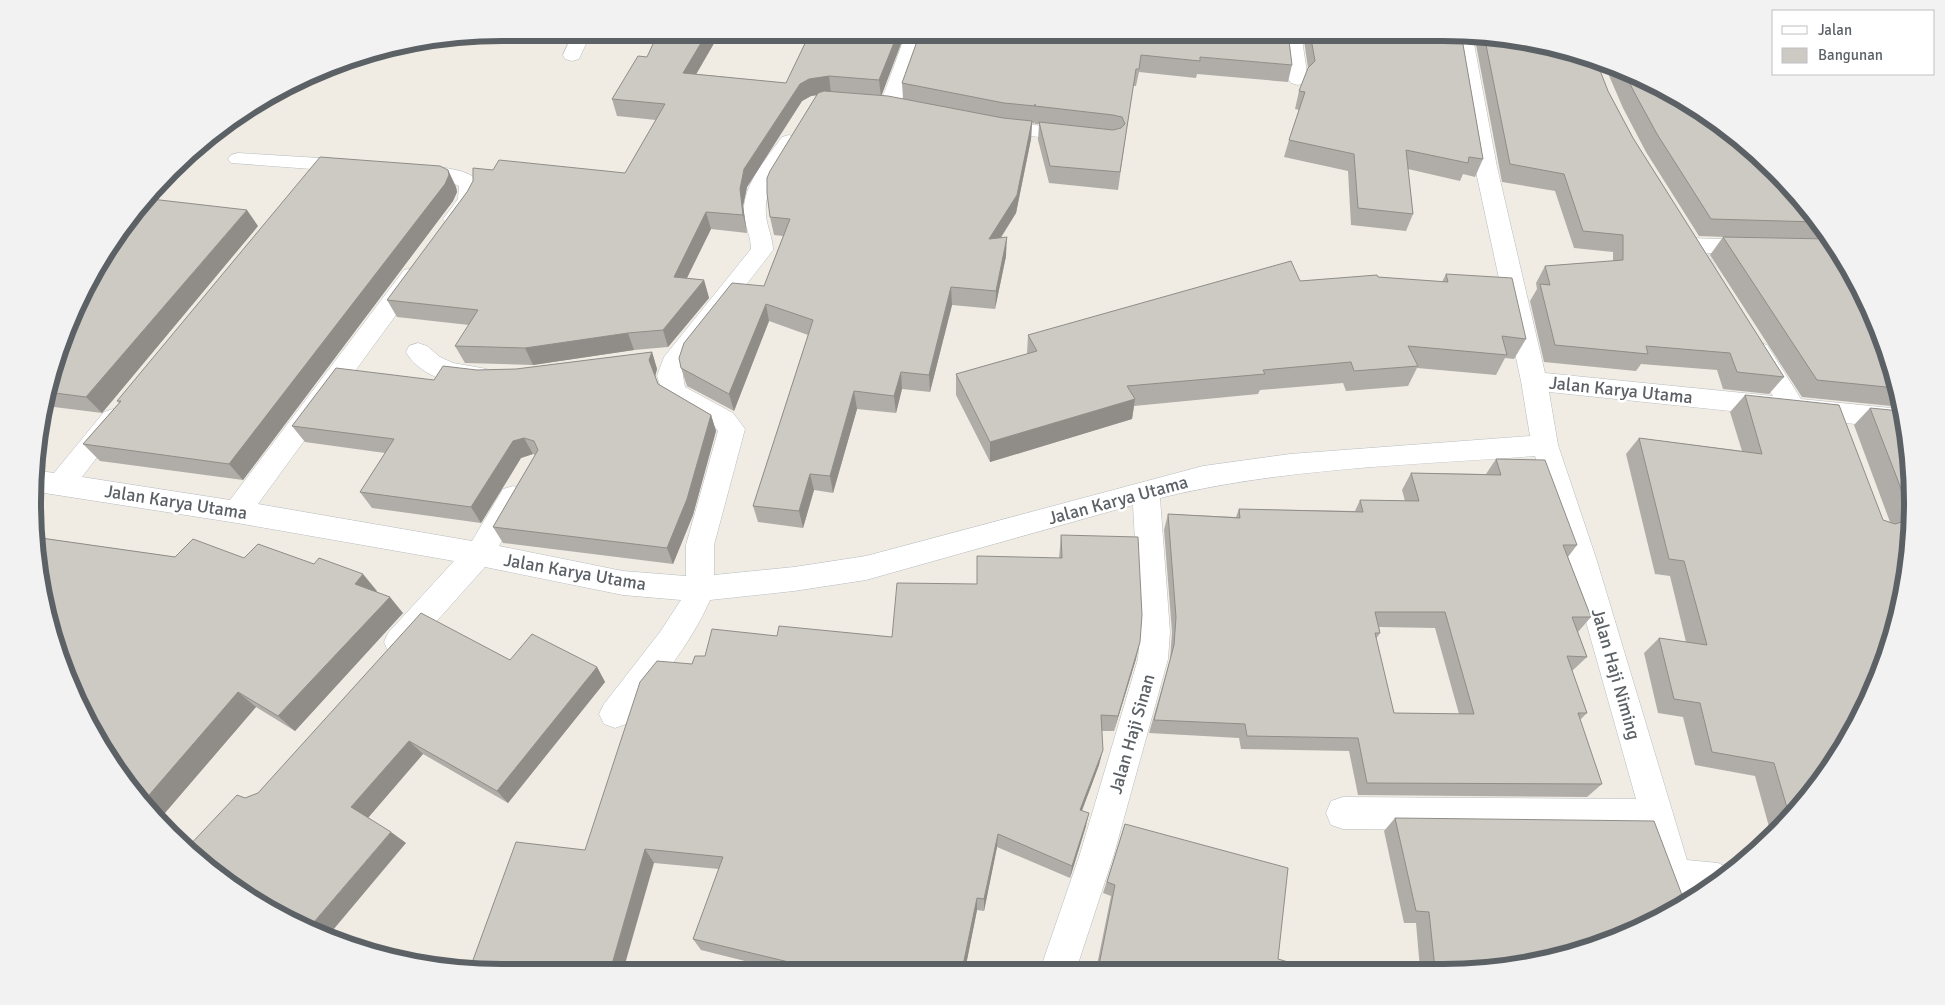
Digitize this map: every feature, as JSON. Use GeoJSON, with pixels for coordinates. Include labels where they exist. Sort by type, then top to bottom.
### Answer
{"type":"FeatureCollection","features":[{"type":"Feature","properties":{"kind":"street"},"geometry":{"type":"LineString","coordinates":[[572,54],[578,41]]}},
{"type":"Feature","properties":{"kind":"street"},"geometry":{"type":"LineString","coordinates":[[844,103],[899,108],[913,41]]}},
{"type":"Feature","properties":{"kind":"street"},"geometry":{"type":"LineString","coordinates":[[1293,41],[1298,79]]}},
{"type":"Feature","properties":{"kind":"street"},"geometry":{"type":"LineString","coordinates":[[1464,42],[1490,186],[1534,381]]}},
{"type":"Feature","properties":{"kind":"street"},"geometry":{"type":"LineString","coordinates":[[615,714],[671,641],[689,614],[700,589],[700,546],[732,429],[724,420],[674,392],[670,376],[676,357],[762,250],[763,238],[755,216],[755,198],[800,122]]}},
{"type":"Feature","properties":{"kind":"street"},"geometry":{"type":"LineString","coordinates":[[974,122],[1003,128],[1091,138]]}},
{"type":"Feature","properties":{"kind":"street"},"geometry":{"type":"LineString","coordinates":[[238,159],[382,169],[450,175],[465,179],[470,186],[470,194],[442,236]]}},
{"type":"Feature","properties":{"kind":"street"},"geometry":{"type":"LineString","coordinates":[[305,187],[324,164]]}},
{"type":"Feature","properties":{"kind":"street"},"geometry":{"type":"LineString","coordinates":[[1717,286],[1686,237],[1779,248]]}},
{"type":"Feature","properties":{"kind":"street"},"geometry":{"type":"LineString","coordinates":[[238,512],[425,259]]}},
{"type":"Feature","properties":{"kind":"street"},"geometry":{"type":"LineString","coordinates":[[1748,335],[1794,409]]}},
{"type":"Feature","properties":{"kind":"street"},"geometry":{"type":"LineString","coordinates":[[418,352],[430,364],[444,371],[471,375],[503,375]]}},
{"type":"Feature","properties":{"kind":"street"},"geometry":{"type":"LineString","coordinates":[[650,358],[676,357]]}},
{"type":"Feature","properties":{"kind":"street","name":"Jalan Karya Utama"},"geometry":{"type":"LineString","coordinates":[[49,483],[238,512],[479,554],[623,583],[700,589],[866,568],[1146,490],[1204,477],[1290,464],[1545,445],[1534,381],[1896,418]]}},
{"type":"Feature","properties":{"kind":"street"},"geometry":{"type":"LineString","coordinates":[[49,483],[129,400]]}},
{"type":"Feature","properties":{"kind":"street"},"geometry":{"type":"LineString","coordinates":[[1834,413],[1844,441]]}},
{"type":"Feature","properties":{"kind":"street","name":"Jalan Haji Niming"},"geometry":{"type":"LineString","coordinates":[[1545,445],[1582,558],[1678,890]]}},
{"type":"Feature","properties":{"kind":"street"},"geometry":{"type":"LineString","coordinates":[[380,663],[479,554],[527,474]]}},
{"type":"Feature","properties":{"kind":"street","name":"Jalan Haji Sinan"},"geometry":{"type":"LineString","coordinates":[[1060,964],[1097,854],[1153,659],[1156,632],[1146,490]]}},
{"type":"Feature","properties":{"kind":"street"},"geometry":{"type":"LineString","coordinates":[[1343,813],[1658,816]]}},
{"type":"Feature","properties":{"kind":"street"},"geometry":{"type":"LineString","coordinates":[[1678,890],[1702,884]]}},
{"type":"Feature","properties":{"kind":"building"},"geometry":{"type":"Polygon","coordinates":[[[654,41],[702,41],[683,73],[786,83],[806,41],[895,41],[879,80],[829,76],[809,79],[800,84],[744,169],[740,189],[743,215],[706,212],[674,277],[704,280],[663,330],[628,333],[525,348],[455,346],[478,310],[387,300],[467,192],[473,181],[473,168],[493,170],[499,160],[625,173],[665,104],[612,99],[638,56],[647,57],[654,41]]]}},
{"type":"Feature","properties":{"kind":"building"},"geometry":{"type":"Polygon","coordinates":[[[917,41],[1289,41],[1292,65],[1200,57],[1200,61],[1141,55],[1139,69],[1136,69],[1120,172],[1050,166],[1039,122],[1113,130],[1121,128],[1125,124],[1122,117],[1004,103],[902,83],[917,41]]]}},
{"type":"Feature","properties":{"kind":"building"},"geometry":{"type":"Polygon","coordinates":[[[1311,41],[1463,42],[1483,159],[1469,157],[1468,163],[1406,150],[1413,214],[1358,208],[1354,154],[1289,140],[1305,92],[1299,91],[1308,68],[1315,61],[1311,41]]]}},
{"type":"Feature","properties":{"kind":"building"},"geometry":{"type":"Polygon","coordinates":[[[1486,43],[1532,50],[1599,69],[1608,91],[1633,138],[1784,377],[1737,372],[1730,353],[1646,346],[1648,354],[1555,345],[1540,284],[1550,285],[1545,266],[1623,260],[1623,235],[1583,231],[1564,174],[1510,164],[1486,43]]]}},
{"type":"Feature","properties":{"kind":"building"},"geometry":{"type":"Polygon","coordinates":[[[1628,80],[1673,103],[1723,137],[1769,176],[1808,222],[1711,219],[1657,134],[1628,80]]]}},
{"type":"Feature","properties":{"kind":"building"},"geometry":{"type":"Polygon","coordinates":[[[824,91],[888,96],[1003,118],[1032,121],[1017,195],[989,239],[1007,237],[996,291],[951,287],[929,375],[901,372],[894,396],[854,391],[830,476],[810,474],[799,511],[753,506],[813,320],[766,304],[729,394],[681,368],[679,358],[684,343],[732,283],[764,286],[790,219],[770,217],[767,178],[818,93],[824,91]]]}},
{"type":"Feature","properties":{"kind":"building"},"geometry":{"type":"Polygon","coordinates":[[[320,157],[440,166],[448,170],[449,175],[445,184],[229,464],[83,444],[121,401],[117,401],[320,157]]]}},
{"type":"Feature","properties":{"kind":"building"},"geometry":{"type":"Polygon","coordinates":[[[155,199],[247,210],[86,397],[55,393],[66,354],[76,326],[103,272],[119,246],[155,199]]]}},
{"type":"Feature","properties":{"kind":"building"},"geometry":{"type":"Polygon","coordinates":[[[1723,237],[1821,239],[1826,246],[1856,298],[1869,326],[1889,387],[1817,380],[1723,237]]]}},
{"type":"Feature","properties":{"kind":"building"},"geometry":{"type":"Polygon","coordinates":[[[1291,261],[1300,281],[1377,275],[1378,277],[1448,282],[1446,274],[1512,278],[1526,339],[1502,336],[1507,355],[1408,346],[1418,366],[1354,371],[1351,362],[1263,370],[1265,374],[1127,386],[1135,399],[990,442],[956,374],[1037,351],[1028,335],[1291,261]]]}},
{"type":"Feature","properties":{"kind":"building"},"geometry":{"type":"Polygon","coordinates":[[[652,352],[649,360],[658,384],[711,415],[687,499],[667,548],[493,527],[538,450],[534,441],[524,438],[513,441],[471,507],[360,492],[394,439],[292,426],[336,368],[434,380],[443,366],[477,370],[516,369],[652,352]]]}},
{"type":"Feature","properties":{"kind":"building"},"geometry":{"type":"Polygon","coordinates":[[[1745,395],[1839,405],[1883,520],[1895,524],[1903,521],[1900,563],[1895,592],[1888,622],[1869,679],[1856,707],[1826,759],[1787,809],[1774,763],[1712,752],[1700,703],[1674,699],[1659,638],[1707,645],[1684,561],[1669,559],[1639,438],[1762,454],[1745,395]]]}},
{"type":"Feature","properties":{"kind":"building"},"geometry":{"type":"Polygon","coordinates":[[[1870,408],[1894,410],[1900,442],[1904,496],[1870,408]]]}},
{"type":"Feature","properties":{"kind":"building"},"geometry":{"type":"Polygon","coordinates":[[[1496,459],[1545,460],[1577,545],[1563,545],[1591,617],[1572,617],[1587,657],[1567,656],[1587,713],[1578,713],[1602,784],[1367,783],[1358,738],[1247,736],[1245,724],[1154,720],[1174,645],[1176,617],[1168,514],[1240,518],[1239,509],[1363,512],[1360,500],[1419,501],[1411,473],[1501,475],[1496,459]],[[1375,612],[1380,633],[1375,633],[1394,713],[1474,714],[1445,612],[1375,612]]]}},
{"type":"Feature","properties":{"kind":"building"},"geometry":{"type":"Polygon","coordinates":[[[1061,535],[1138,537],[1142,615],[1140,642],[1118,716],[1101,715],[1103,750],[1080,810],[1089,813],[1072,866],[998,834],[984,899],[977,898],[963,964],[797,964],[693,939],[723,857],[645,849],[612,964],[472,963],[516,842],[585,850],[640,682],[657,661],[692,664],[695,656],[705,656],[712,629],[777,636],[779,626],[892,637],[897,583],[977,584],[977,556],[1062,558],[1061,535]]]}},
{"type":"Feature","properties":{"kind":"building"},"geometry":{"type":"Polygon","coordinates":[[[43,538],[175,557],[193,539],[244,558],[258,544],[314,564],[319,558],[363,574],[355,584],[390,597],[278,716],[238,692],[148,797],[119,759],[103,733],[76,679],[57,622],[50,592],[43,538]]]}},
{"type":"Feature","properties":{"kind":"building"},"geometry":{"type":"Polygon","coordinates":[[[421,613],[510,660],[532,634],[597,667],[497,791],[409,741],[351,807],[391,832],[313,923],[246,886],[192,843],[237,795],[245,798],[258,793],[421,613]]]}},
{"type":"Feature","properties":{"kind":"building"},"geometry":{"type":"Polygon","coordinates":[[[1395,818],[1654,821],[1682,896],[1647,916],[1591,939],[1532,955],[1473,963],[1434,964],[1429,912],[1416,911],[1395,818]]]}},
{"type":"Feature","properties":{"kind":"building"},"geometry":{"type":"Polygon","coordinates":[[[1125,824],[1288,868],[1278,959],[1295,964],[1099,964],[1115,885],[1107,882],[1125,824]]]}}]}
